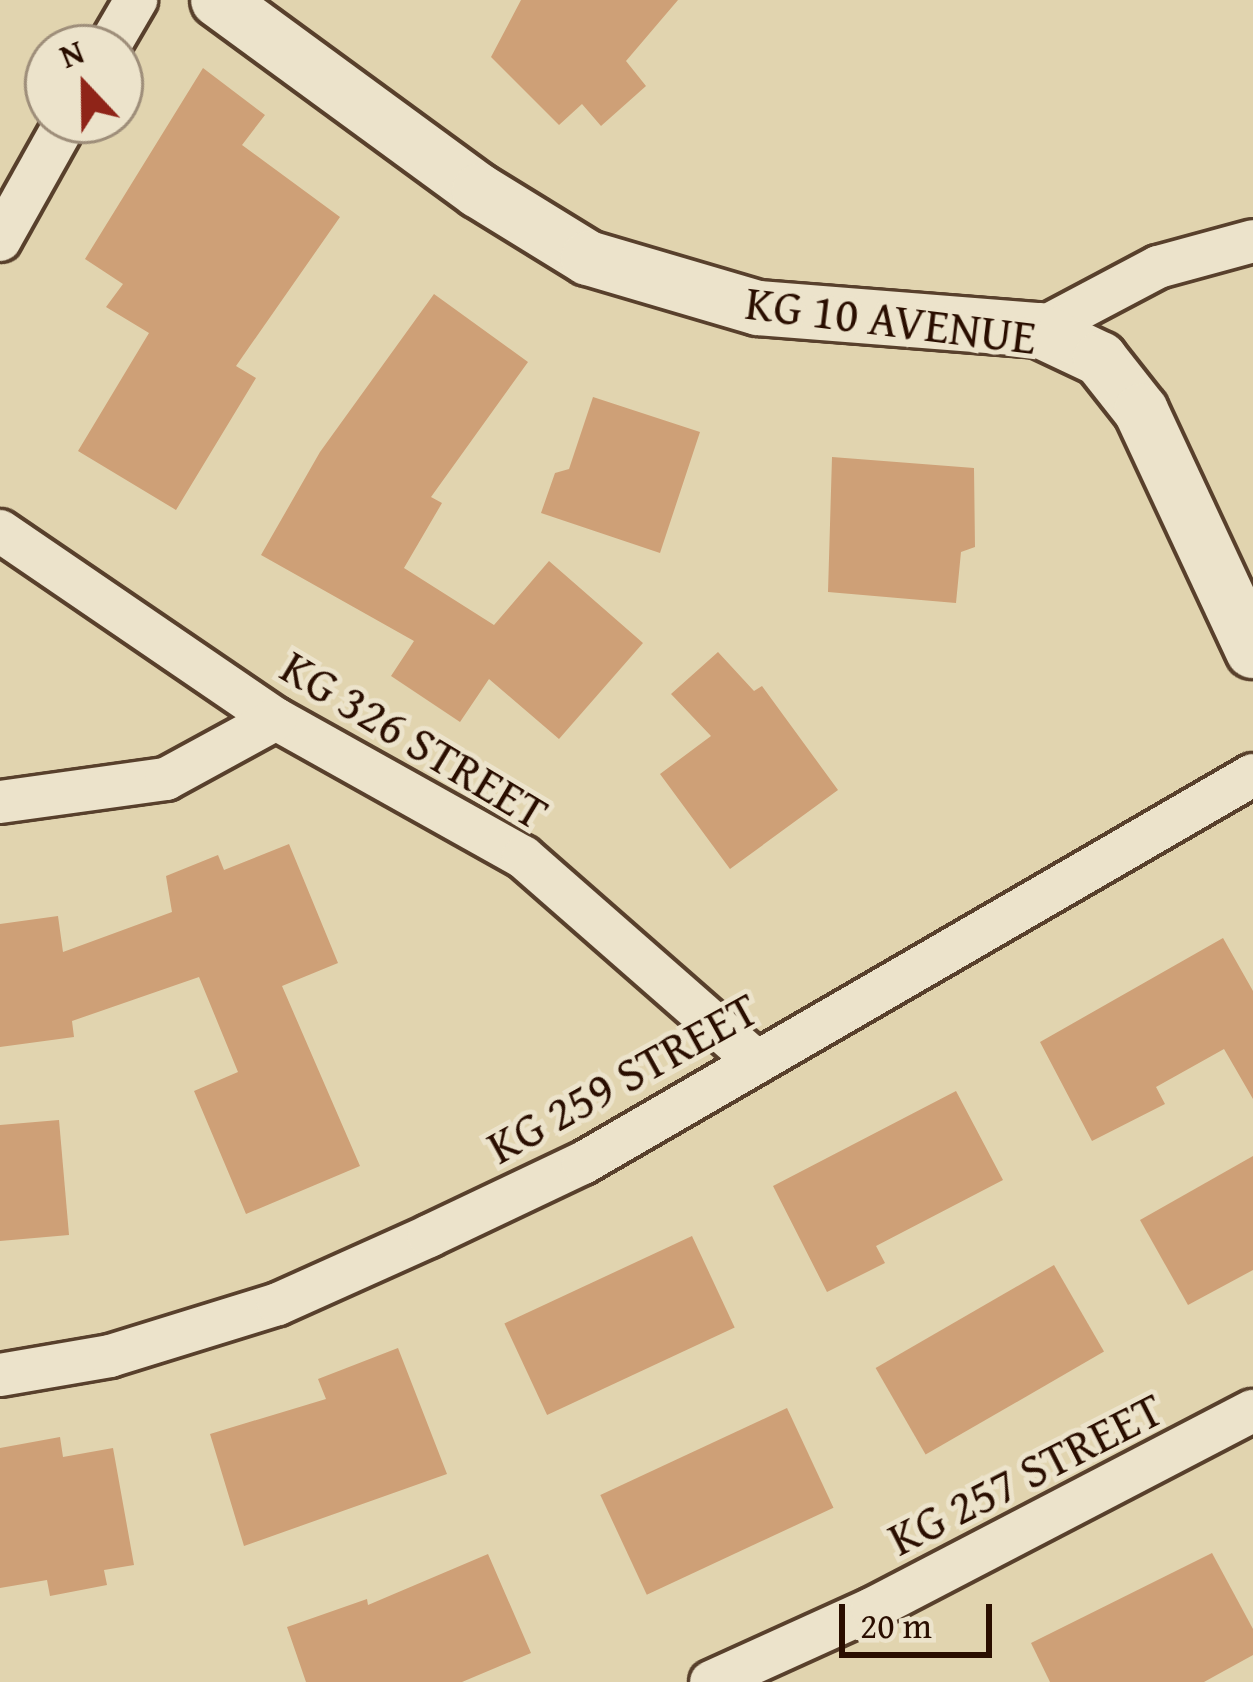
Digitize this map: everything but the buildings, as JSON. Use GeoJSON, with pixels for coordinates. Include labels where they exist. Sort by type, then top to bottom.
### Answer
{"type":"FeatureCollection","features":[{"type":"Feature","properties":{"kind":"street","name":"KG 10 AVENUE"},"geometry":{"type":"LineString","coordinates":[[218,0],[479,191],[588,258],[758,308],[1039,330],[1100,359],[1142,411],[1253,651]]}},
{"type":"Feature","properties":{"kind":"street"},"geometry":{"type":"LineString","coordinates":[[0,240],[54,144]]}},
{"type":"Feature","properties":{"kind":"street"},"geometry":{"type":"LineString","coordinates":[[1039,330],[1158,267],[1253,241]]}},
{"type":"Feature","properties":{"kind":"street","name":"KG 326 STREET"},"geometry":{"type":"LineString","coordinates":[[0,531],[276,719],[523,857],[757,1062]]}},
{"type":"Feature","properties":{"kind":"street"},"geometry":{"type":"LineString","coordinates":[[0,802],[166,778],[276,719]]}},
{"type":"Feature","properties":{"kind":"street","name":"KG 259 STREET"},"geometry":{"type":"LineString","coordinates":[[0,1375],[110,1356],[278,1304],[583,1162],[1253,776]]}},
{"type":"Feature","properties":{"kind":"street","name":"KG 257 STREET"},"geometry":{"type":"LineString","coordinates":[[711,1682],[872,1610],[1253,1411]]}}]}
